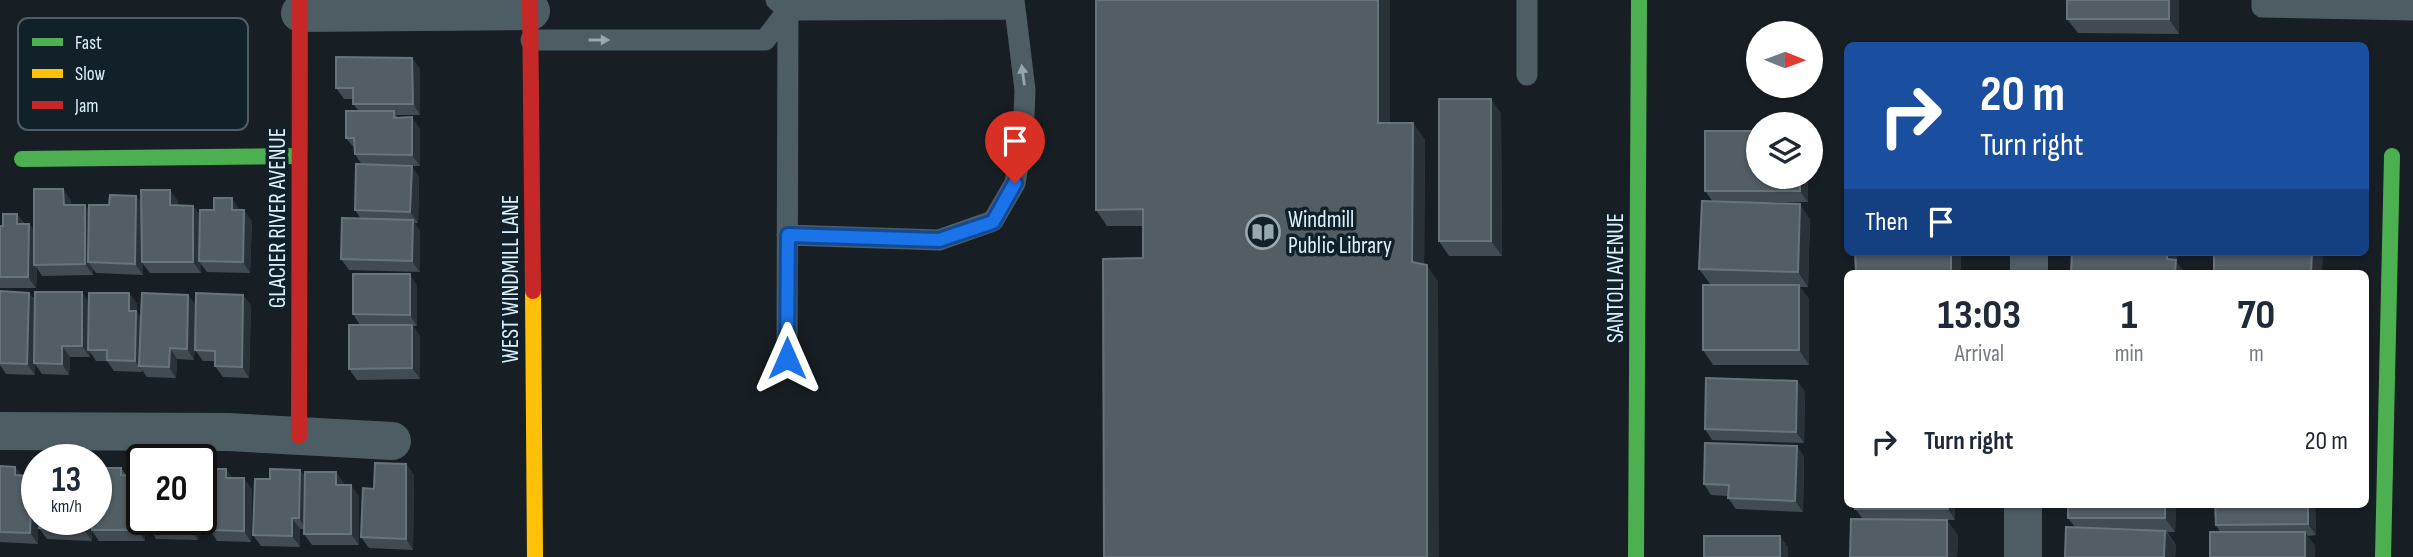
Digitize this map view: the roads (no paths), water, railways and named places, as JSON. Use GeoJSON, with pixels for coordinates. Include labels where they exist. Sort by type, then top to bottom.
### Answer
{"type":"FeatureCollection","features":[{"type":"Feature","properties":{"kind":"street","name":"SANTOLI AVENUE"},"geometry":{"type":"LineString","coordinates":[[1636,557],[1640,0]]}},
{"type":"Feature","properties":{"kind":"street"},"geometry":{"type":"LineString","coordinates":[[300,6],[530,17]]}},
{"type":"Feature","properties":{"kind":"street","name":"GLACIER RIVER AVENUE"},"geometry":{"type":"LineString","coordinates":[[299,436],[300,6]]}},
{"type":"Feature","properties":{"kind":"street","name":"WEST WINDMILL LANE"},"geometry":{"type":"LineString","coordinates":[[530,17],[535,557]]}},
{"type":"Feature","properties":{"kind":"street"},"geometry":{"type":"LineString","coordinates":[[22,159],[299,156]]}},
{"type":"Feature","properties":{"kind":"street"},"geometry":{"type":"LineString","coordinates":[[2383,557],[2392,156]]}},
{"type":"Feature","properties":{"kind":"street"},"geometry":{"type":"LineString","coordinates":[[0,431],[228,432],[392,441]]}},
{"type":"Feature","properties":{"kind":"street"},"geometry":{"type":"LineString","coordinates":[[2022,557],[2023,508]]}},
{"type":"Feature","properties":{"kind":"lane"},"geometry":{"type":"LineString","coordinates":[[1527,0],[1527,75]]}},
{"type":"Feature","properties":{"kind":"lane"},"geometry":{"type":"LineString","coordinates":[[2262,0],[2262,7],[2413,10]]}},
{"type":"Feature","properties":{"kind":"lane"},"geometry":{"type":"LineString","coordinates":[[782,5],[1014,4],[1025,90],[1023,139],[1015,183],[993,222],[939,240],[788,235]]}},
{"type":"Feature","properties":{"kind":"lane"},"geometry":{"type":"LineString","coordinates":[[530,17],[765,40],[782,5]]}},
{"type":"Feature","properties":{"kind":"lane"},"geometry":{"type":"LineString","coordinates":[[782,5],[788,235],[787,358]]}},
{"type":"Feature","properties":{"kind":"place","name":"Windmill Public Library"},"geometry":{"type":"Point","coordinates":[1263,232]}}]}
